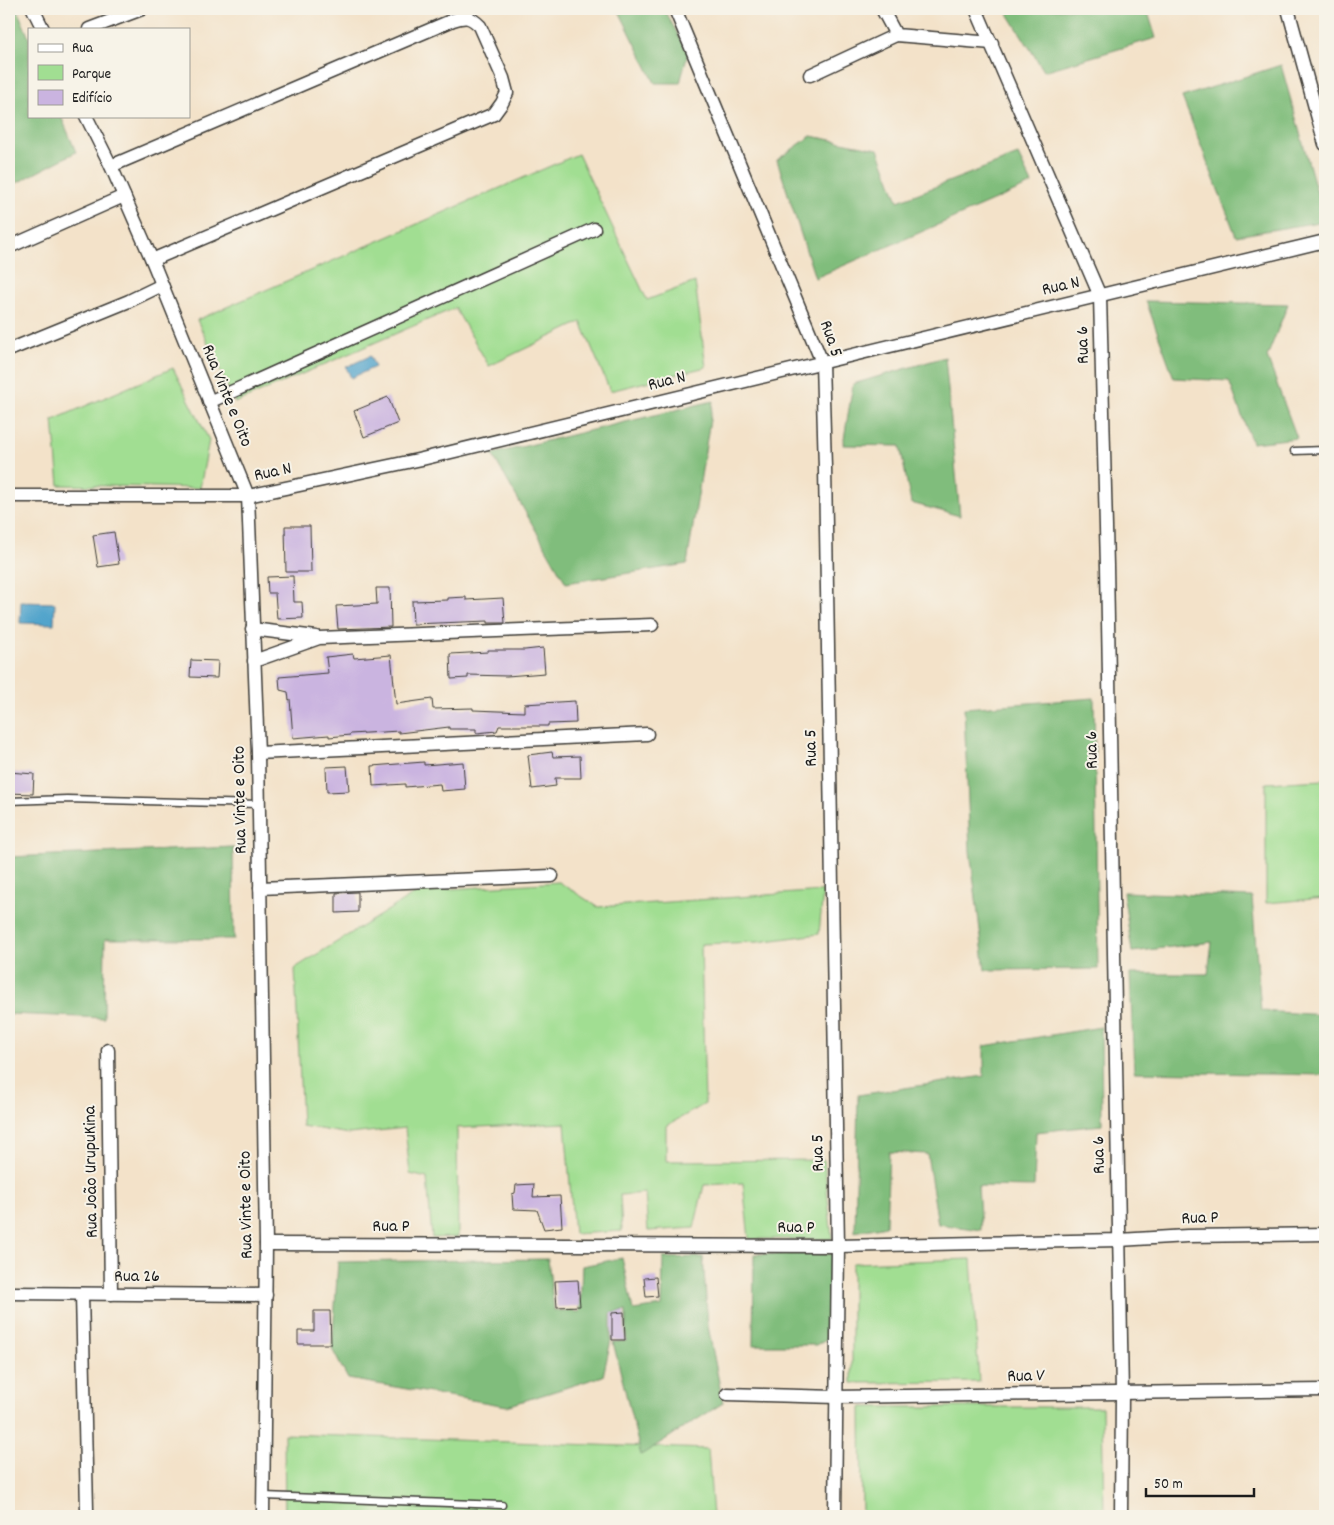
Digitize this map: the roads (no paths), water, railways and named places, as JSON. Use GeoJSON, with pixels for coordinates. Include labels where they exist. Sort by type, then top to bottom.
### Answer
{"type":"FeatureCollection","features":[{"type":"Feature","properties":{"kind":"street"},"geometry":{"type":"LineString","coordinates":[[33,9],[42,28]]}},
{"type":"Feature","properties":{"kind":"street"},"geometry":{"type":"LineString","coordinates":[[92,28],[142,9]]}},
{"type":"Feature","properties":{"kind":"street","name":"Rua 5"},"geometry":{"type":"LineString","coordinates":[[675,9],[822,362],[838,1246],[836,1516]]}},
{"type":"Feature","properties":{"kind":"street"},"geometry":{"type":"LineString","coordinates":[[882,9],[896,35]]}},
{"type":"Feature","properties":{"kind":"street","name":"Rua 6"},"geometry":{"type":"LineString","coordinates":[[976,9],[1100,296],[1120,1240],[1122,1516]]}},
{"type":"Feature","properties":{"kind":"street"},"geometry":{"type":"LineString","coordinates":[[1288,9],[1325,144]]}},
{"type":"Feature","properties":{"kind":"street"},"geometry":{"type":"LineString","coordinates":[[111,166],[465,16],[474,20],[480,26],[503,78],[507,93],[494,114],[152,260]]}},
{"type":"Feature","properties":{"kind":"street"},"geometry":{"type":"LineString","coordinates":[[810,75],[896,35],[992,44]]}},
{"type":"Feature","properties":{"kind":"street","name":"Rua Vinte e Oito"},"geometry":{"type":"LineString","coordinates":[[87,118],[111,166],[152,260],[248,496],[258,753],[266,1244],[263,1516]]}},
{"type":"Feature","properties":{"kind":"street"},"geometry":{"type":"LineString","coordinates":[[9,247],[124,196]]}},
{"type":"Feature","properties":{"kind":"street"},"geometry":{"type":"LineString","coordinates":[[210,402],[594,229]]}},
{"type":"Feature","properties":{"kind":"street","name":"Rua N"},"geometry":{"type":"LineString","coordinates":[[9,496],[248,496],[422,459],[1325,241]]}},
{"type":"Feature","properties":{"kind":"street"},"geometry":{"type":"LineString","coordinates":[[9,350],[162,286]]}},
{"type":"Feature","properties":{"kind":"street"},"geometry":{"type":"LineString","coordinates":[[252,629],[319,638],[652,625]]}},
{"type":"Feature","properties":{"kind":"street"},"geometry":{"type":"LineString","coordinates":[[254,661],[319,638]]}},
{"type":"Feature","properties":{"kind":"street"},"geometry":{"type":"LineString","coordinates":[[258,753],[647,734]]}},
{"type":"Feature","properties":{"kind":"street"},"geometry":{"type":"LineString","coordinates":[[260,888],[552,876]]}},
{"type":"Feature","properties":{"kind":"street","name":"Rua João UrupuKina"},"geometry":{"type":"LineString","coordinates":[[108,1050],[111,1294]]}},
{"type":"Feature","properties":{"kind":"street","name":"Rua P"},"geometry":{"type":"LineString","coordinates":[[266,1244],[838,1246],[1325,1234]]}},
{"type":"Feature","properties":{"kind":"street","name":"Rua 26"},"geometry":{"type":"LineString","coordinates":[[9,1293],[266,1295]]}},
{"type":"Feature","properties":{"kind":"street"},"geometry":{"type":"LineString","coordinates":[[82,1294],[87,1510]]}},
{"type":"Feature","properties":{"kind":"street","name":"Rua V"},"geometry":{"type":"LineString","coordinates":[[726,1394],[836,1397],[1325,1390]]}},
{"type":"Feature","properties":{"kind":"lane"},"geometry":{"type":"LineString","coordinates":[[1294,451],[1325,450]]}},
{"type":"Feature","properties":{"kind":"lane"},"geometry":{"type":"LineString","coordinates":[[9,801],[67,798],[258,804]]}},
{"type":"Feature","properties":{"kind":"lane"},"geometry":{"type":"LineString","coordinates":[[264,1496],[502,1505]]}},
{"type":"Feature","properties":{"kind":"water"},"geometry":{"type":"Polygon","coordinates":[[[370,356],[375,367],[351,378],[346,367],[370,356]]]}},
{"type":"Feature","properties":{"kind":"water"},"geometry":{"type":"Polygon","coordinates":[[[21,602],[55,603],[54,624],[20,623],[21,602]]]}},
{"type":"Feature","properties":{"kind":"waterway"},"geometry":{"type":"LineString","coordinates":[[9,13],[19,9]]}}]}
